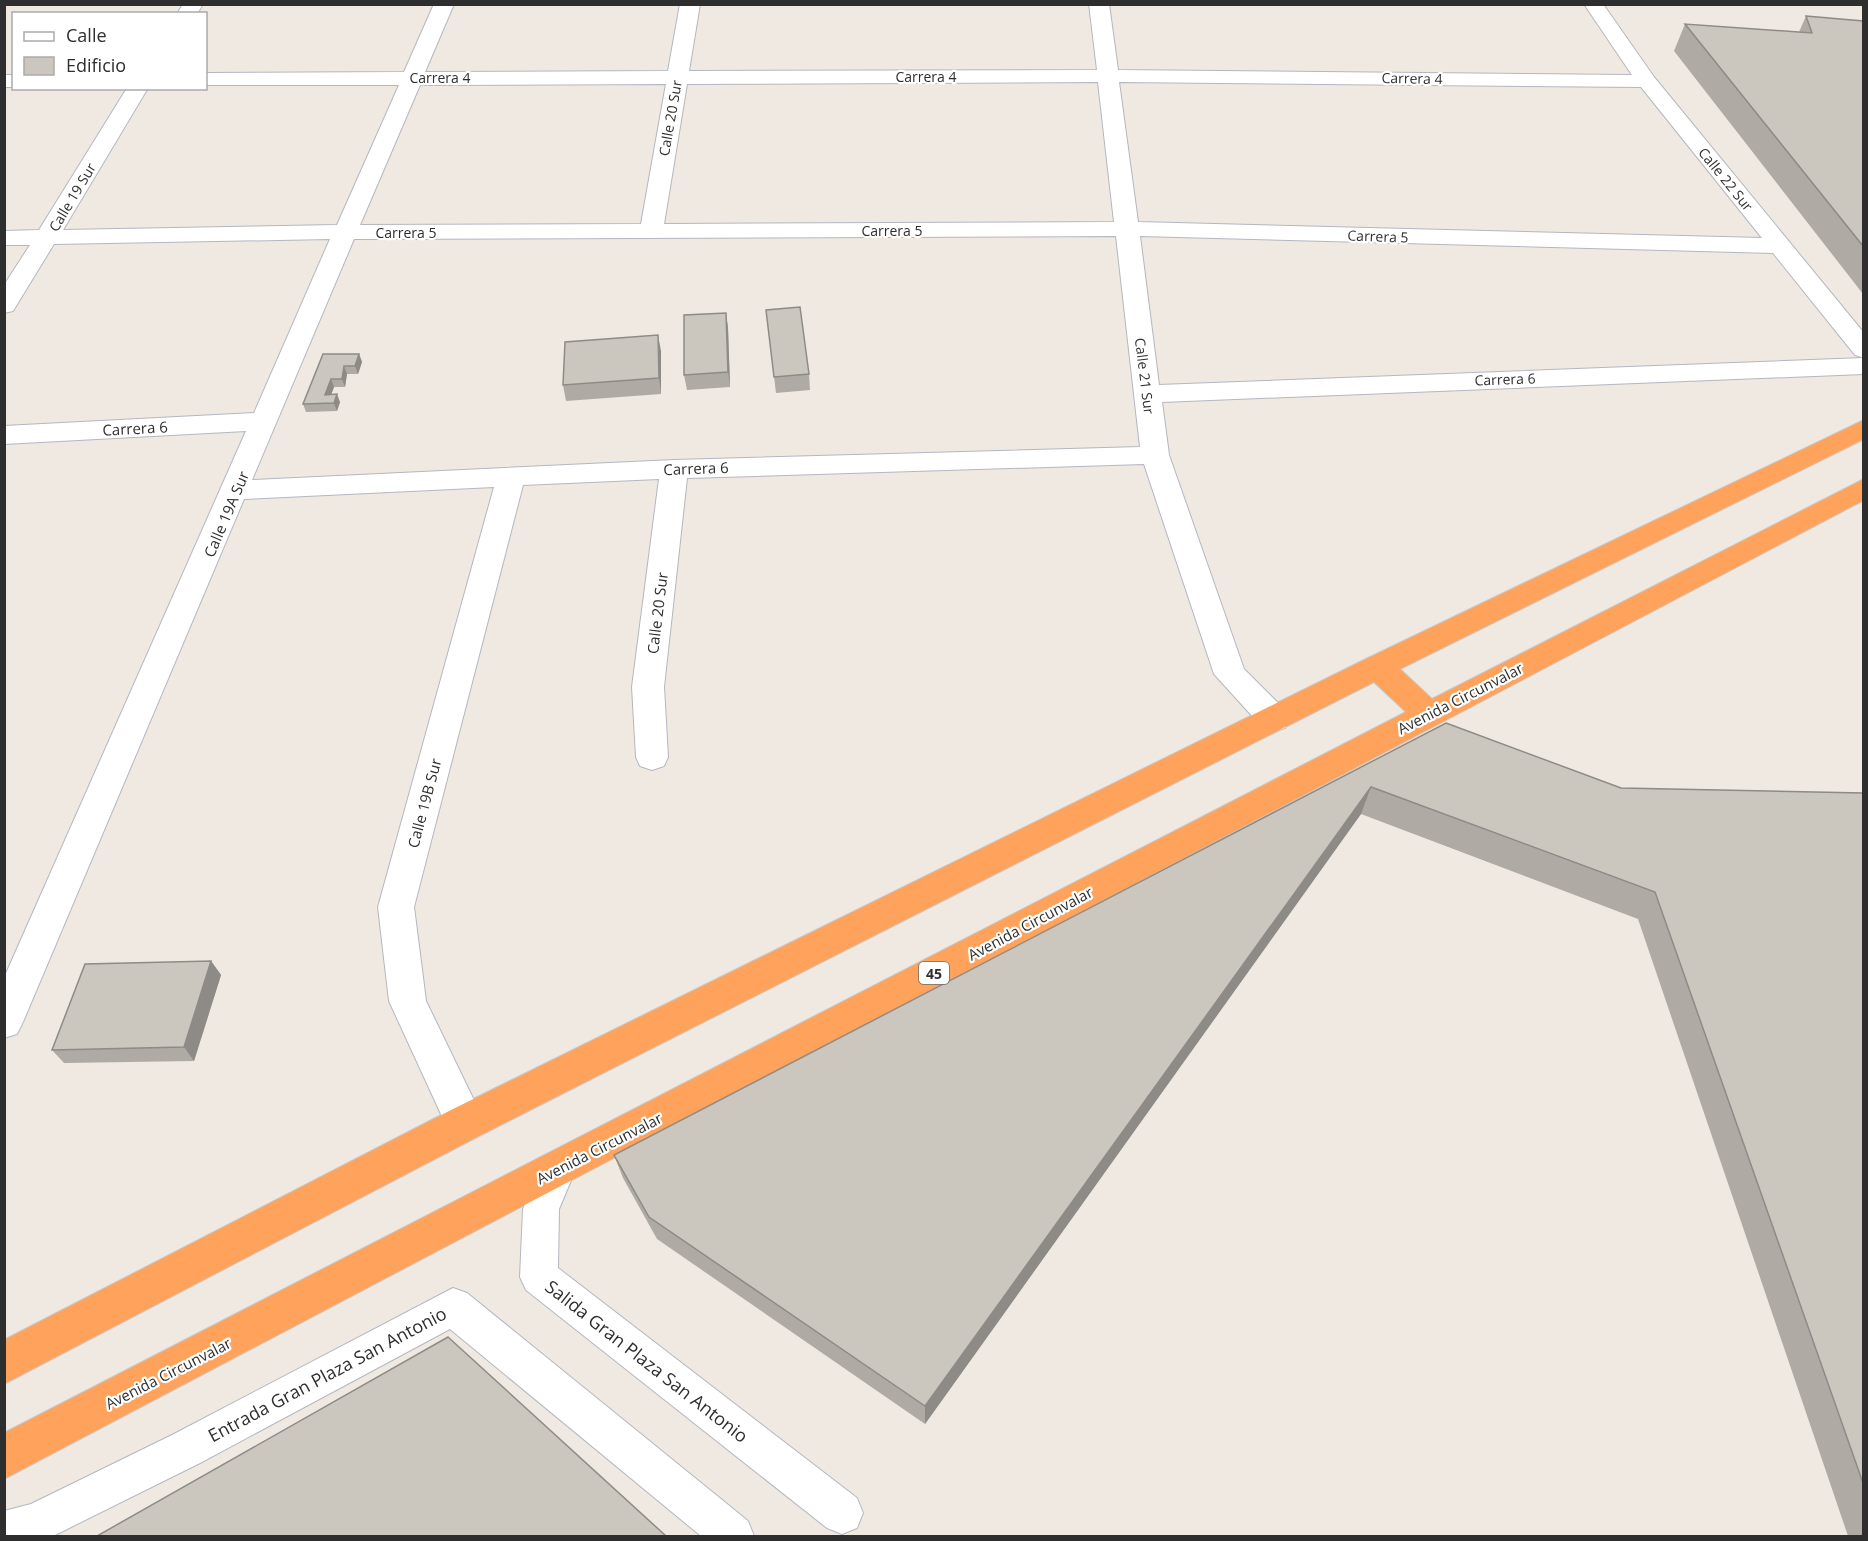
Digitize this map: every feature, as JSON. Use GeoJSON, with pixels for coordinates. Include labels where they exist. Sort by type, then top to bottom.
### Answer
{"type":"FeatureCollection","features":[{"type":"Feature","properties":{"kind":"highway"},"geometry":{"type":"LineString","coordinates":[[4,1363],[465,1123],[1377,667],[1863,428]]}},
{"type":"Feature","properties":{"kind":"highway","name":"Avenida Circunvalar"},"geometry":{"type":"LineString","coordinates":[[4,1458],[1863,488]]}},
{"type":"Feature","properties":{"kind":"highway"},"geometry":{"type":"LineString","coordinates":[[1377,667],[1428,714]]}},
{"type":"Feature","properties":{"kind":"street","name":"Calle 19A Sur"},"geometry":{"type":"LineString","coordinates":[[4,1022],[266,421],[444,4]]}},
{"type":"Feature","properties":{"kind":"street","name":"Calle 20 Sur"},"geometry":{"type":"LineString","coordinates":[[651,231],[690,4]]}},
{"type":"Feature","properties":{"kind":"street","name":"Calle 21 Sur"},"geometry":{"type":"LineString","coordinates":[[1100,4],[1155,455],[1230,674],[1274,719]]}},
{"type":"Feature","properties":{"kind":"street","name":"Calle 22 Sur"},"geometry":{"type":"LineString","coordinates":[[1593,4],[1647,81],[1863,350]]}},
{"type":"Feature","properties":{"kind":"street","name":"Carrera 4"},"geometry":{"type":"LineString","coordinates":[[207,79],[413,76],[1108,76],[1647,81]]}},
{"type":"Feature","properties":{"kind":"street","name":"Calle 19 Sur"},"geometry":{"type":"LineString","coordinates":[[4,306],[137,90]]}},
{"type":"Feature","properties":{"kind":"street","name":"Carrera 5"},"geometry":{"type":"LineString","coordinates":[[4,238],[346,232],[1126,229],[1780,246]]}},
{"type":"Feature","properties":{"kind":"street","name":"Carrera 6"},"geometry":{"type":"LineString","coordinates":[[1147,394],[1863,366]]}},
{"type":"Feature","properties":{"kind":"street","name":"Carrera 6"},"geometry":{"type":"LineString","coordinates":[[4,435],[266,421]]}},
{"type":"Feature","properties":{"kind":"street","name":"Carrera 6"},"geometry":{"type":"LineString","coordinates":[[236,490],[674,469],[1155,455]]}},
{"type":"Feature","properties":{"kind":"street","name":"Calle 20 Sur"},"geometry":{"type":"LineString","coordinates":[[652,757],[648,687],[674,469]]}},
{"type":"Feature","properties":{"kind":"street","name":"Calle 19B Sur"},"geometry":{"type":"LineString","coordinates":[[465,1123],[408,1000],[396,907],[511,477]]}},
{"type":"Feature","properties":{"kind":"lane","name":"Salida Gran Plaza San Antonio"},"geometry":{"type":"LineString","coordinates":[[557,1171],[541,1209],[539,1276],[842,1513]]}},
{"type":"Feature","properties":{"kind":"lane","name":"Entrada Gran Plaza San Antonio"},"geometry":{"type":"LineString","coordinates":[[4,1532],[36,1523],[175,1454],[453,1307],[733,1536]]}},
{"type":"Feature","properties":{"kind":"building"},"geometry":{"type":"Polygon","coordinates":[[[1806,16],[1863,21],[1863,246],[1685,24],[1812,33],[1806,16]]]}},
{"type":"Feature","properties":{"kind":"building"},"geometry":{"type":"Polygon","coordinates":[[[800,307],[809,374],[774,377],[766,310],[800,307]]]}},
{"type":"Feature","properties":{"kind":"building"},"geometry":{"type":"Polygon","coordinates":[[[726,313],[728,372],[684,375],[684,315],[726,313]]]}},
{"type":"Feature","properties":{"kind":"building"},"geometry":{"type":"Polygon","coordinates":[[[658,335],[659,378],[563,385],[565,342],[658,335]]]}},
{"type":"Feature","properties":{"kind":"building"},"geometry":{"type":"Polygon","coordinates":[[[323,354],[359,354],[355,366],[344,366],[342,379],[331,379],[325,395],[337,394],[334,403],[303,404],[323,354]]]}},
{"type":"Feature","properties":{"kind":"building"},"geometry":{"type":"Polygon","coordinates":[[[1446,723],[1621,788],[1863,793],[1863,1483],[1655,892],[1371,787],[925,1406],[649,1217],[614,1155],[1446,723]]]}},
{"type":"Feature","properties":{"kind":"building"},"geometry":{"type":"Polygon","coordinates":[[[211,961],[184,1047],[52,1050],[85,964],[211,961]]]}},
{"type":"Feature","properties":{"kind":"building"},"geometry":{"type":"Polygon","coordinates":[[[448,1337],[666,1536],[97,1536],[448,1337]]]}}]}
